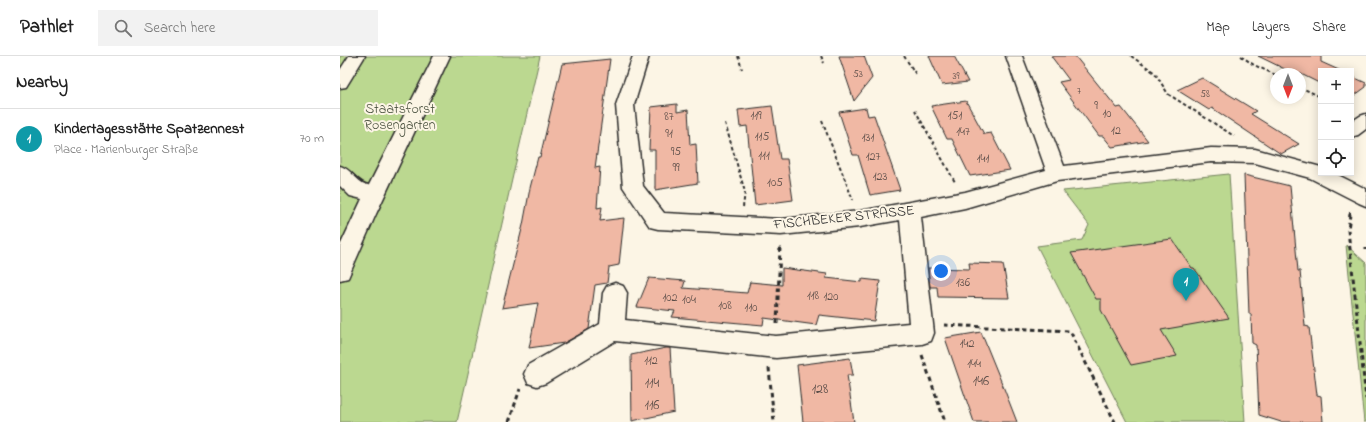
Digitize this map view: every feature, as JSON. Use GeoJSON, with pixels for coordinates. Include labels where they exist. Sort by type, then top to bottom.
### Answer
{"type":"FeatureCollection","features":[{"type":"Feature","properties":{"kind":"street"},"geometry":{"type":"LineString","coordinates":[[340,83],[357,56]]}},
{"type":"Feature","properties":{"kind":"street"},"geometry":{"type":"LineString","coordinates":[[340,271],[442,56]]}},
{"type":"Feature","properties":{"kind":"street","name":"FISCHBEKER STRASSE"},"geometry":{"type":"LineString","coordinates":[[641,56],[625,104],[633,187],[658,221],[781,226],[860,219],[910,212],[965,200],[1057,174],[1211,155],[1255,156],[1318,170]]}},
{"type":"Feature","properties":{"kind":"street"},"geometry":{"type":"LineString","coordinates":[[1014,56],[1057,174]]}},
{"type":"Feature","properties":{"kind":"street"},"geometry":{"type":"LineString","coordinates":[[1354,130],[1366,120]]}},
{"type":"Feature","properties":{"kind":"street"},"geometry":{"type":"LineString","coordinates":[[340,173],[357,191],[376,194]]}},
{"type":"Feature","properties":{"kind":"street","name":"FISCHBEKER STRASSE"},"geometry":{"type":"LineString","coordinates":[[1329,176],[1359,195]]}},
{"type":"Feature","properties":{"kind":"street"},"geometry":{"type":"LineString","coordinates":[[537,374],[612,330],[776,347],[922,329],[910,212]]}},
{"type":"Feature","properties":{"kind":"street"},"geometry":{"type":"LineString","coordinates":[[612,330],[615,293]]}},
{"type":"Feature","properties":{"kind":"path"},"geometry":{"type":"LineString","coordinates":[[738,56],[742,69]]}},
{"type":"Feature","properties":{"kind":"path"},"geometry":{"type":"LineString","coordinates":[[821,56],[824,63]]}},
{"type":"Feature","properties":{"kind":"path"},"geometry":{"type":"LineString","coordinates":[[904,56],[917,76]]}},
{"type":"Feature","properties":{"kind":"path"},"geometry":{"type":"LineString","coordinates":[[1131,56],[1155,73],[1168,94],[1250,146],[1255,156]]}},
{"type":"Feature","properties":{"kind":"path"},"geometry":{"type":"LineString","coordinates":[[1241,56],[1270,73]]}},
{"type":"Feature","properties":{"kind":"path"},"geometry":{"type":"LineString","coordinates":[[1306,90],[1318,96]]}},
{"type":"Feature","properties":{"kind":"path"},"geometry":{"type":"LineString","coordinates":[[915,110],[965,200]]}},
{"type":"Feature","properties":{"kind":"path"},"geometry":{"type":"LineString","coordinates":[[822,121],[860,219]]}},
{"type":"Feature","properties":{"kind":"path"},"geometry":{"type":"LineString","coordinates":[[725,123],[745,192],[740,225]]}},
{"type":"Feature","properties":{"kind":"path"},"geometry":{"type":"LineString","coordinates":[[1359,195],[1348,230],[1366,399]]}},
{"type":"Feature","properties":{"kind":"path"},"geometry":{"type":"LineString","coordinates":[[945,422],[917,341],[922,329],[1070,331],[1115,422]]}},
{"type":"Feature","properties":{"kind":"path"},"geometry":{"type":"LineString","coordinates":[[509,422],[519,390],[537,374]]}},
{"type":"Feature","properties":{"kind":"green space","name":"Staatsforst Rosengarten"},"geometry":{"type":"Polygon","coordinates":[[[340,56],[540,56],[457,422],[340,422],[340,56]]]}},
{"type":"Feature","properties":{"kind":"green space"},"geometry":{"type":"Polygon","coordinates":[[[1229,174],[1245,422],[1127,422],[1037,246],[1082,240],[1089,225],[1063,191],[1229,174]]]}},
{"type":"Feature","properties":{"kind":"green space"},"geometry":{"type":"Polygon","coordinates":[[[1346,245],[1366,263],[1366,422],[1364,422],[1346,245]]]}},
{"type":"Feature","properties":{"kind":"building"},"geometry":{"type":"Polygon","coordinates":[[[839,56],[864,56],[872,78],[854,101],[839,56]]]}},
{"type":"Feature","properties":{"kind":"building"},"geometry":{"type":"Polygon","coordinates":[[[929,56],[954,56],[968,82],[942,85],[929,56]]]}},
{"type":"Feature","properties":{"kind":"building"},"geometry":{"type":"Polygon","coordinates":[[[1051,56],[1075,56],[1117,108],[1121,107],[1148,141],[1112,147],[1103,136],[1099,136],[1059,82],[1069,80],[1051,56]]]}},
{"type":"Feature","properties":{"kind":"building"},"geometry":{"type":"Polygon","coordinates":[[[1258,56],[1321,56],[1321,62],[1334,68],[1318,68],[1318,82],[1306,76],[1306,68],[1283,68],[1258,56]]]}},
{"type":"Feature","properties":{"kind":"building"},"geometry":{"type":"Polygon","coordinates":[[[610,59],[595,168],[600,167],[597,208],[602,207],[600,221],[624,218],[619,265],[609,267],[607,283],[595,285],[589,329],[564,343],[529,348],[538,303],[502,308],[523,225],[530,188],[538,157],[540,157],[562,64],[610,59]]]}},
{"type":"Feature","properties":{"kind":"building"},"geometry":{"type":"Polygon","coordinates":[[[1354,77],[1366,83],[1366,87],[1354,96],[1354,77]]]}},
{"type":"Feature","properties":{"kind":"building"},"geometry":{"type":"Polygon","coordinates":[[[1202,78],[1256,111],[1251,114],[1299,144],[1281,154],[1212,108],[1209,110],[1177,90],[1202,78]]]}},
{"type":"Feature","properties":{"kind":"building"},"geometry":{"type":"Polygon","coordinates":[[[966,101],[984,134],[991,133],[1010,170],[970,176],[952,139],[947,139],[931,106],[966,101]]]}},
{"type":"Feature","properties":{"kind":"building"},"geometry":{"type":"Polygon","coordinates":[[[677,104],[677,112],[688,110],[690,145],[696,144],[698,183],[655,190],[655,150],[649,150],[651,107],[677,104]]]}},
{"type":"Feature","properties":{"kind":"building"},"geometry":{"type":"Polygon","coordinates":[[[772,106],[780,159],[787,159],[793,200],[755,205],[747,126],[740,127],[738,110],[772,106]]]}},
{"type":"Feature","properties":{"kind":"building"},"geometry":{"type":"Polygon","coordinates":[[[866,108],[868,116],[874,115],[900,190],[870,195],[858,155],[853,155],[839,112],[866,108]]]}},
{"type":"Feature","properties":{"kind":"building"},"geometry":{"type":"Polygon","coordinates":[[[1244,175],[1290,186],[1305,326],[1309,327],[1317,395],[1321,396],[1323,422],[1281,422],[1259,415],[1256,345],[1252,343],[1251,314],[1249,314],[1244,175]]]}},
{"type":"Feature","properties":{"kind":"building"},"geometry":{"type":"Polygon","coordinates":[[[1172,239],[1229,318],[1161,330],[1177,356],[1131,365],[1101,310],[1101,299],[1096,299],[1071,253],[1172,239]]]}},
{"type":"Feature","properties":{"kind":"building"},"geometry":{"type":"Polygon","coordinates":[[[969,263],[1003,264],[1009,298],[938,297],[937,287],[930,287],[928,268],[970,269],[969,263]]]}},
{"type":"Feature","properties":{"kind":"building"},"geometry":{"type":"Polygon","coordinates":[[[782,268],[827,274],[826,278],[862,282],[862,279],[880,281],[874,321],[819,315],[816,325],[764,318],[763,325],[672,317],[675,311],[637,307],[649,278],[685,281],[683,288],[747,293],[750,282],[782,285],[782,268]]]}},
{"type":"Feature","properties":{"kind":"building"},"geometry":{"type":"Polygon","coordinates":[[[981,332],[1017,422],[974,422],[945,338],[981,332]]]}},
{"type":"Feature","properties":{"kind":"building"},"geometry":{"type":"Polygon","coordinates":[[[670,348],[674,412],[632,421],[631,355],[670,348]]]}},
{"type":"Feature","properties":{"kind":"building"},"geometry":{"type":"Polygon","coordinates":[[[850,358],[853,375],[847,375],[854,422],[803,422],[797,365],[850,358]]]}},
{"type":"Feature","properties":{"kind":"place","name":"Kindertagesstätte Spatzennest"},"geometry":{"type":"Point","coordinates":[1186,301]}}]}
